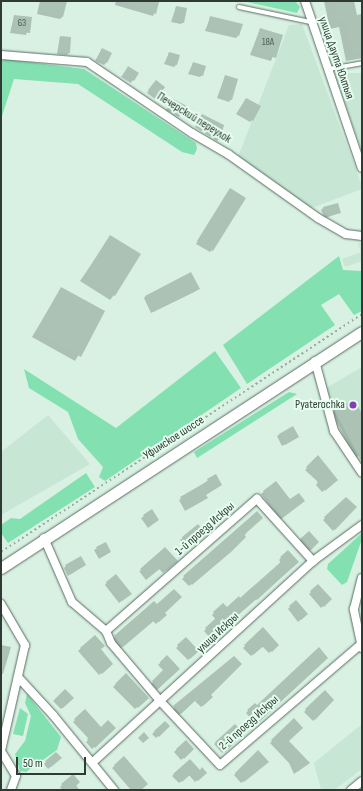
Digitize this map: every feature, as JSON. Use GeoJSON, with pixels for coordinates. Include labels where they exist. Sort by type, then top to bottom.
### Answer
{"type":"FeatureCollection","features":[{"type":"Feature","properties":{"kind":"main road","name":"Уфимское шоссе"},"geometry":{"type":"LineString","coordinates":[[1,568],[44,538],[315,361],[362,332]]}},
{"type":"Feature","properties":{"kind":"street","name":"улица Даута Юлтыя"},"geometry":{"type":"LineString","coordinates":[[304,1],[326,69],[362,168]]}},
{"type":"Feature","properties":{"kind":"street","name":"Печерский переулок"},"geometry":{"type":"LineString","coordinates":[[1,55],[87,62],[192,133],[228,154],[318,218],[346,234],[362,236]]}},
{"type":"Feature","properties":{"kind":"street"},"geometry":{"type":"LineString","coordinates":[[315,361],[334,431],[362,473]]}},
{"type":"Feature","properties":{"kind":"street","name":"1-й проезд Искры"},"geometry":{"type":"LineString","coordinates":[[106,631],[257,499],[313,561]]}},
{"type":"Feature","properties":{"kind":"street","name":"улица Искры"},"geometry":{"type":"LineString","coordinates":[[93,762],[161,702],[313,561],[362,525]]}},
{"type":"Feature","properties":{"kind":"street"},"geometry":{"type":"LineString","coordinates":[[44,538],[72,602],[106,631],[111,643],[161,702]]}},
{"type":"Feature","properties":{"kind":"street"},"geometry":{"type":"LineString","coordinates":[[361,646],[354,609],[358,599],[362,578]]}},
{"type":"Feature","properties":{"kind":"street"},"geometry":{"type":"LineString","coordinates":[[1,604],[25,645],[1,751],[16,776],[11,790]]}},
{"type":"Feature","properties":{"kind":"street","name":"2-й проезд Искры"},"geometry":{"type":"LineString","coordinates":[[161,702],[220,765],[361,646]]}},
{"type":"Feature","properties":{"kind":"street"},"geometry":{"type":"LineString","coordinates":[[18,677],[93,762],[114,790]]}},
{"type":"Feature","properties":{"kind":"street"},"geometry":{"type":"LineString","coordinates":[[351,790],[362,781]]}},
{"type":"Feature","properties":{"kind":"lane"},"geometry":{"type":"LineString","coordinates":[[239,7],[310,22]]}},
{"type":"Feature","properties":{"kind":"lane"},"geometry":{"type":"LineString","coordinates":[[326,69],[362,63]]}},
{"type":"Feature","properties":{"kind":"path"},"geometry":{"type":"LineString","coordinates":[[1,552],[362,314]]}},
{"type":"Feature","properties":{"kind":"shaded area"},"geometry":{"type":"Polygon","coordinates":[[[302,24],[362,186],[362,189],[309,209],[238,157],[289,25],[302,24]]]}},
{"type":"Feature","properties":{"kind":"shaded area"},"geometry":{"type":"Polygon","coordinates":[[[334,73],[362,73],[362,152],[334,73]]]}},
{"type":"Feature","properties":{"kind":"shaded area"},"geometry":{"type":"Polygon","coordinates":[[[362,242],[362,261],[345,267],[342,259],[361,252],[358,244],[362,242]]]}},
{"type":"Feature","properties":{"kind":"shaded area"},"geometry":{"type":"Polygon","coordinates":[[[362,367],[362,461],[359,462],[332,410],[326,388],[362,367]]]}},
{"type":"Feature","properties":{"kind":"shaded area"},"geometry":{"type":"Polygon","coordinates":[[[48,415],[90,464],[1,515],[1,452],[48,415]]]}},
{"type":"Feature","properties":{"kind":"shaded area"},"geometry":{"type":"Polygon","coordinates":[[[362,724],[362,769],[334,790],[321,790],[314,763],[362,724]]]}},
{"type":"Feature","properties":{"kind":"green space"},"geometry":{"type":"Polygon","coordinates":[[[243,1],[290,1],[296,2],[300,7],[297,13],[243,1]]]}},
{"type":"Feature","properties":{"kind":"green space"},"geometry":{"type":"Polygon","coordinates":[[[5,59],[84,69],[196,143],[197,149],[194,155],[182,152],[78,84],[14,79],[1,119],[1,62],[5,59]]]}},
{"type":"Feature","properties":{"kind":"green space"},"geometry":{"type":"Polygon","coordinates":[[[339,256],[343,270],[362,271],[362,311],[354,315],[339,294],[321,305],[335,325],[247,384],[223,345],[339,256]]]}},
{"type":"Feature","properties":{"kind":"green space"},"geometry":{"type":"Polygon","coordinates":[[[215,351],[241,388],[105,481],[99,477],[103,467],[78,439],[68,412],[29,388],[24,369],[116,428],[215,351]]]}},
{"type":"Feature","properties":{"kind":"green space"},"geometry":{"type":"Polygon","coordinates":[[[289,392],[297,394],[197,458],[194,452],[289,392]]]}},
{"type":"Feature","properties":{"kind":"green space"},"geometry":{"type":"Polygon","coordinates":[[[86,473],[95,487],[8,543],[1,533],[1,525],[11,518],[20,519],[86,473]]]}},
{"type":"Feature","properties":{"kind":"green space"},"geometry":{"type":"Polygon","coordinates":[[[361,534],[362,539],[347,582],[342,585],[327,569],[328,564],[361,534]]]}},
{"type":"Feature","properties":{"kind":"green space"},"geometry":{"type":"Polygon","coordinates":[[[27,694],[61,737],[57,750],[26,772],[20,771],[15,754],[25,741],[31,716],[25,703],[27,694]]]}},
{"type":"Feature","properties":{"kind":"green space"},"geometry":{"type":"Polygon","coordinates":[[[20,708],[28,714],[23,736],[13,734],[20,708]]]}},
{"type":"Feature","properties":{"kind":"building"},"geometry":{"type":"Polygon","coordinates":[[[41,1],[67,1],[63,17],[39,12],[41,1]]]}},
{"type":"Feature","properties":{"kind":"building"},"geometry":{"type":"Polygon","coordinates":[[[118,1],[154,1],[159,2],[156,14],[118,1]]]}},
{"type":"Feature","properties":{"kind":"building"},"geometry":{"type":"Polygon","coordinates":[[[332,1],[354,1],[357,15],[362,14],[362,53],[353,55],[345,21],[336,22],[332,1]]]}},
{"type":"Feature","properties":{"kind":"building"},"geometry":{"type":"Polygon","coordinates":[[[176,6],[187,8],[184,23],[173,20],[176,6]]]}},
{"type":"Feature","properties":{"kind":"building"},"geometry":{"type":"Polygon","coordinates":[[[14,15],[32,17],[30,33],[12,31],[14,15]]]}},
{"type":"Feature","properties":{"kind":"building"},"geometry":{"type":"Polygon","coordinates":[[[210,16],[243,24],[239,36],[207,29],[210,16]]]}},
{"type":"Feature","properties":{"kind":"building"},"geometry":{"type":"Polygon","coordinates":[[[260,28],[283,35],[276,58],[253,51],[260,28]]]}},
{"type":"Feature","properties":{"kind":"building"},"geometry":{"type":"Polygon","coordinates":[[[60,36],[71,37],[70,53],[58,52],[60,36]]]}},
{"type":"Feature","properties":{"kind":"building"},"geometry":{"type":"Polygon","coordinates":[[[102,48],[112,53],[107,63],[97,58],[102,48]]]}},
{"type":"Feature","properties":{"kind":"building"},"geometry":{"type":"Polygon","coordinates":[[[169,52],[180,55],[177,65],[166,62],[169,52]]]}},
{"type":"Feature","properties":{"kind":"building"},"geometry":{"type":"Polygon","coordinates":[[[193,62],[206,66],[203,76],[190,72],[193,62]]]}},
{"type":"Feature","properties":{"kind":"building"},"geometry":{"type":"Polygon","coordinates":[[[128,66],[139,73],[134,81],[123,75],[128,66]]]}},
{"type":"Feature","properties":{"kind":"building"},"geometry":{"type":"Polygon","coordinates":[[[225,75],[238,79],[232,100],[219,96],[225,75]]]}},
{"type":"Feature","properties":{"kind":"building"},"geometry":{"type":"Polygon","coordinates":[[[156,80],[165,87],[158,97],[148,90],[156,80]]]}},
{"type":"Feature","properties":{"kind":"building"},"geometry":{"type":"Polygon","coordinates":[[[246,98],[261,106],[253,121],[238,112],[246,98]]]}},
{"type":"Feature","properties":{"kind":"building"},"geometry":{"type":"Polygon","coordinates":[[[173,99],[187,106],[182,115],[168,107],[173,99]]]}},
{"type":"Feature","properties":{"kind":"building"},"geometry":{"type":"Polygon","coordinates":[[[202,114],[224,125],[220,140],[196,124],[202,114]]]}},
{"type":"Feature","properties":{"kind":"building"},"geometry":{"type":"Polygon","coordinates":[[[230,188],[246,198],[213,251],[197,241],[230,188]]]}},
{"type":"Feature","properties":{"kind":"building"},"geometry":{"type":"Polygon","coordinates":[[[338,203],[341,213],[325,216],[323,207],[338,203]]]}},
{"type":"Feature","properties":{"kind":"building"},"geometry":{"type":"Polygon","coordinates":[[[110,235],[141,254],[115,296],[84,276],[110,235]]]}},
{"type":"Feature","properties":{"kind":"building"},"geometry":{"type":"Polygon","coordinates":[[[191,272],[200,289],[153,312],[145,296],[191,272]]]}},
{"type":"Feature","properties":{"kind":"building"},"geometry":{"type":"Polygon","coordinates":[[[61,287],[105,311],[81,357],[36,332],[61,287]]]}},
{"type":"Feature","properties":{"kind":"building"},"geometry":{"type":"Polygon","coordinates":[[[354,399],[362,414],[362,462],[334,410],[354,399]]]}},
{"type":"Feature","properties":{"kind":"building"},"geometry":{"type":"Polygon","coordinates":[[[293,426],[299,437],[285,445],[279,434],[293,426]]]}},
{"type":"Feature","properties":{"kind":"building"},"geometry":{"type":"Polygon","coordinates":[[[318,455],[338,480],[325,491],[317,482],[319,480],[306,467],[318,455]]]}},
{"type":"Feature","properties":{"kind":"building"},"geometry":{"type":"Polygon","coordinates":[[[216,474],[222,485],[206,495],[208,498],[188,509],[180,497],[208,481],[207,479],[216,474]]]}},
{"type":"Feature","properties":{"kind":"building"},"geometry":{"type":"Polygon","coordinates":[[[276,481],[290,499],[299,493],[305,501],[282,518],[263,491],[276,481]]]}},
{"type":"Feature","properties":{"kind":"building"},"geometry":{"type":"Polygon","coordinates":[[[346,497],[357,507],[335,530],[324,517],[346,497]]]}},
{"type":"Feature","properties":{"kind":"building"},"geometry":{"type":"Polygon","coordinates":[[[152,509],[159,520],[150,526],[143,515],[152,509]]]}},
{"type":"Feature","properties":{"kind":"building"},"geometry":{"type":"Polygon","coordinates":[[[257,511],[263,518],[244,535],[246,537],[231,552],[192,585],[183,576],[257,511]]]}},
{"type":"Feature","properties":{"kind":"building"},"geometry":{"type":"Polygon","coordinates":[[[198,524],[206,534],[190,547],[182,537],[198,524]]]}},
{"type":"Feature","properties":{"kind":"building"},"geometry":{"type":"Polygon","coordinates":[[[309,531],[319,542],[311,550],[300,539],[309,531]]]}},
{"type":"Feature","properties":{"kind":"building"},"geometry":{"type":"Polygon","coordinates":[[[106,542],[111,552],[102,557],[96,547],[106,542]]]}},
{"type":"Feature","properties":{"kind":"building"},"geometry":{"type":"Polygon","coordinates":[[[165,547],[178,561],[166,571],[162,567],[148,578],[140,569],[165,547]]]}},
{"type":"Feature","properties":{"kind":"building"},"geometry":{"type":"Polygon","coordinates":[[[288,550],[299,562],[213,637],[205,628],[217,617],[213,612],[223,603],[227,607],[239,596],[240,598],[283,560],[280,557],[288,550]]]}},
{"type":"Feature","properties":{"kind":"building"},"geometry":{"type":"Polygon","coordinates":[[[81,556],[86,565],[71,574],[65,565],[81,556]]]}},
{"type":"Feature","properties":{"kind":"building"},"geometry":{"type":"Polygon","coordinates":[[[116,574],[132,594],[122,601],[106,582],[116,574]]]}},
{"type":"Feature","properties":{"kind":"building"},"geometry":{"type":"Polygon","coordinates":[[[318,584],[332,599],[324,607],[310,591],[318,584]]]}},
{"type":"Feature","properties":{"kind":"building"},"geometry":{"type":"Polygon","coordinates":[[[174,589],[182,597],[165,613],[167,615],[159,622],[156,619],[123,647],[114,636],[154,601],[157,604],[174,589]]]}},
{"type":"Feature","properties":{"kind":"building"},"geometry":{"type":"Polygon","coordinates":[[[296,600],[308,614],[301,620],[289,606],[296,600]]]}},
{"type":"Feature","properties":{"kind":"building"},"geometry":{"type":"Polygon","coordinates":[[[263,627],[279,645],[272,652],[265,645],[253,655],[244,645],[263,627]]]}},
{"type":"Feature","properties":{"kind":"building"},"geometry":{"type":"Polygon","coordinates":[[[95,635],[105,646],[101,649],[113,664],[102,674],[80,648],[95,635]]]}},
{"type":"Feature","properties":{"kind":"building"},"geometry":{"type":"Polygon","coordinates":[[[186,637],[199,651],[190,659],[177,645],[186,637]]]}},
{"type":"Feature","properties":{"kind":"building"},"geometry":{"type":"Polygon","coordinates":[[[1,645],[11,647],[3,674],[1,674],[1,645]]]}},
{"type":"Feature","properties":{"kind":"building"},"geometry":{"type":"Polygon","coordinates":[[[319,647],[328,658],[259,722],[247,710],[255,703],[257,705],[319,647]]]}},
{"type":"Feature","properties":{"kind":"building"},"geometry":{"type":"Polygon","coordinates":[[[167,655],[180,669],[159,688],[152,681],[165,668],[160,662],[167,655]]]}},
{"type":"Feature","properties":{"kind":"building"},"geometry":{"type":"Polygon","coordinates":[[[234,656],[242,664],[211,695],[213,697],[203,706],[197,699],[181,714],[173,706],[234,656]]]}},
{"type":"Feature","properties":{"kind":"building"},"geometry":{"type":"Polygon","coordinates":[[[126,673],[149,698],[138,708],[115,684],[126,673]]]}},
{"type":"Feature","properties":{"kind":"building"},"geometry":{"type":"Polygon","coordinates":[[[65,689],[74,698],[63,708],[55,699],[65,689]]]}},
{"type":"Feature","properties":{"kind":"building"},"geometry":{"type":"Polygon","coordinates":[[[325,690],[334,700],[315,720],[305,709],[325,690]]]}},
{"type":"Feature","properties":{"kind":"building"},"geometry":{"type":"Polygon","coordinates":[[[85,709],[101,727],[108,720],[116,728],[95,748],[87,739],[90,737],[74,719],[85,709]]]}},
{"type":"Feature","properties":{"kind":"building"},"geometry":{"type":"Polygon","coordinates":[[[294,718],[303,728],[289,741],[310,763],[297,772],[290,761],[271,740],[294,718]]]}},
{"type":"Feature","properties":{"kind":"building"},"geometry":{"type":"Polygon","coordinates":[[[165,721],[170,726],[159,737],[154,731],[165,721]]]}},
{"type":"Feature","properties":{"kind":"building"},"geometry":{"type":"Polygon","coordinates":[[[235,724],[244,734],[225,752],[215,742],[235,724]]]}},
{"type":"Feature","properties":{"kind":"building"},"geometry":{"type":"Polygon","coordinates":[[[144,732],[149,738],[143,743],[138,738],[144,732]]]}},
{"type":"Feature","properties":{"kind":"building"},"geometry":{"type":"Polygon","coordinates":[[[186,740],[194,749],[184,759],[176,749],[186,740]]]}},
{"type":"Feature","properties":{"kind":"building"},"geometry":{"type":"Polygon","coordinates":[[[258,750],[269,762],[244,782],[235,773],[258,750]]]}},
{"type":"Feature","properties":{"kind":"building"},"geometry":{"type":"Polygon","coordinates":[[[56,752],[62,758],[51,767],[45,761],[56,752]]]}},
{"type":"Feature","properties":{"kind":"building"},"geometry":{"type":"Polygon","coordinates":[[[124,756],[148,784],[141,790],[135,790],[114,765],[124,756]]]}},
{"type":"Feature","properties":{"kind":"building"},"geometry":{"type":"Polygon","coordinates":[[[190,759],[200,770],[202,767],[207,773],[198,781],[191,774],[182,782],[173,774],[190,759]]]}},
{"type":"Feature","properties":{"kind":"building"},"geometry":{"type":"Polygon","coordinates":[[[73,774],[80,782],[76,786],[80,790],[66,790],[61,784],[73,774]]]}},
{"type":"Feature","properties":{"kind":"place","name":"Pyaterochka"},"geometry":{"type":"Point","coordinates":[353,405]}}]}
